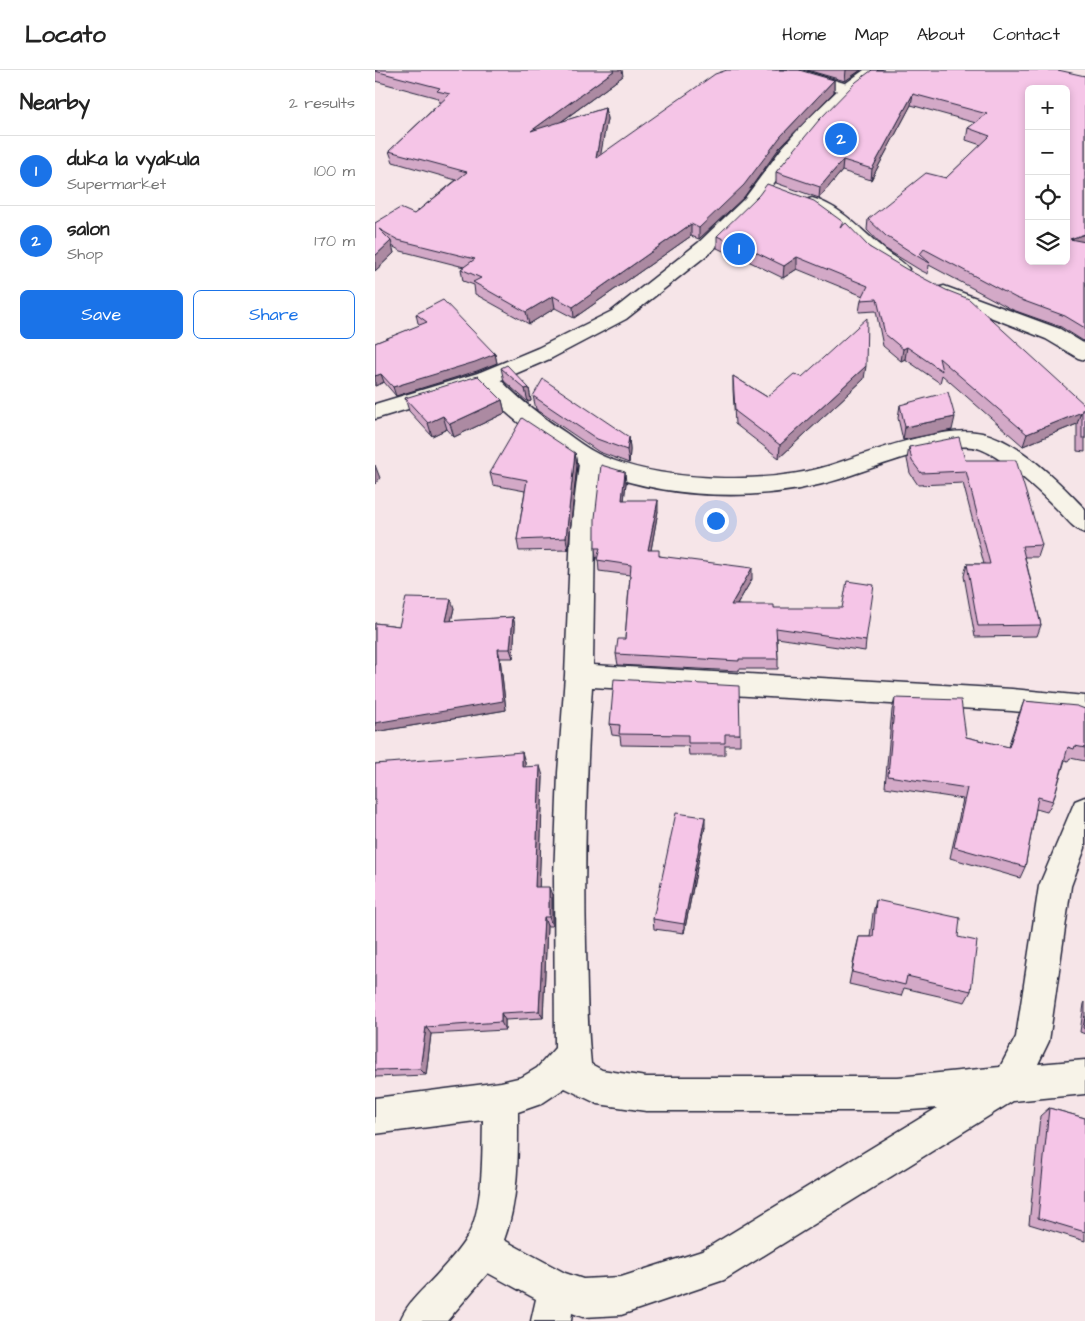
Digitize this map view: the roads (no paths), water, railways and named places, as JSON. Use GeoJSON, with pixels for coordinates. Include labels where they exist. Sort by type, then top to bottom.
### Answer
{"type":"FeatureCollection","features":[{"type":"Feature","properties":{"kind":"street"},"geometry":{"type":"LineString","coordinates":[[783,70],[848,89]]}},
{"type":"Feature","properties":{"kind":"street"},"geometry":{"type":"LineString","coordinates":[[375,412],[486,378],[619,316],[705,247],[751,202],[788,152],[848,89],[874,70]]}},
{"type":"Feature","properties":{"kind":"street"},"geometry":{"type":"LineString","coordinates":[[763,186],[821,207],[836,216],[853,230],[876,254],[919,280],[951,296],[1053,334],[1085,353]]}},
{"type":"Feature","properties":{"kind":"street"},"geometry":{"type":"LineString","coordinates":[[486,378],[519,412],[591,460],[636,476],[711,484],[768,485],[796,482],[823,476],[886,456],[955,439],[970,439],[983,442],[1032,474],[1085,524]]}},
{"type":"Feature","properties":{"kind":"street"},"geometry":{"type":"LineString","coordinates":[[591,460],[583,529],[579,675],[572,773],[569,877],[572,1055],[575,1074],[598,1087],[646,1094],[897,1094],[1085,1077]]}},
{"type":"Feature","properties":{"kind":"street"},"geometry":{"type":"LineString","coordinates":[[579,675],[1012,700],[1085,707]]}},
{"type":"Feature","properties":{"kind":"street"},"geometry":{"type":"LineString","coordinates":[[482,1249],[554,1305],[583,1298],[621,1296],[711,1267],[1011,1084],[1032,1041],[1055,886],[1085,810]]}},
{"type":"Feature","properties":{"kind":"street"},"geometry":{"type":"LineString","coordinates":[[375,1116],[501,1100],[529,1092],[549,1080],[572,1055]]}},
{"type":"Feature","properties":{"kind":"street"},"geometry":{"type":"LineString","coordinates":[[420,1321],[453,1286],[482,1249],[494,1216],[500,1166],[501,1100]]}},
{"type":"Feature","properties":{"kind":"place","name":"salon"},"geometry":{"type":"Point","coordinates":[841,139]}},
{"type":"Feature","properties":{"kind":"place","name":"duka la vyakula"},"geometry":{"type":"Point","coordinates":[739,249]}}]}
